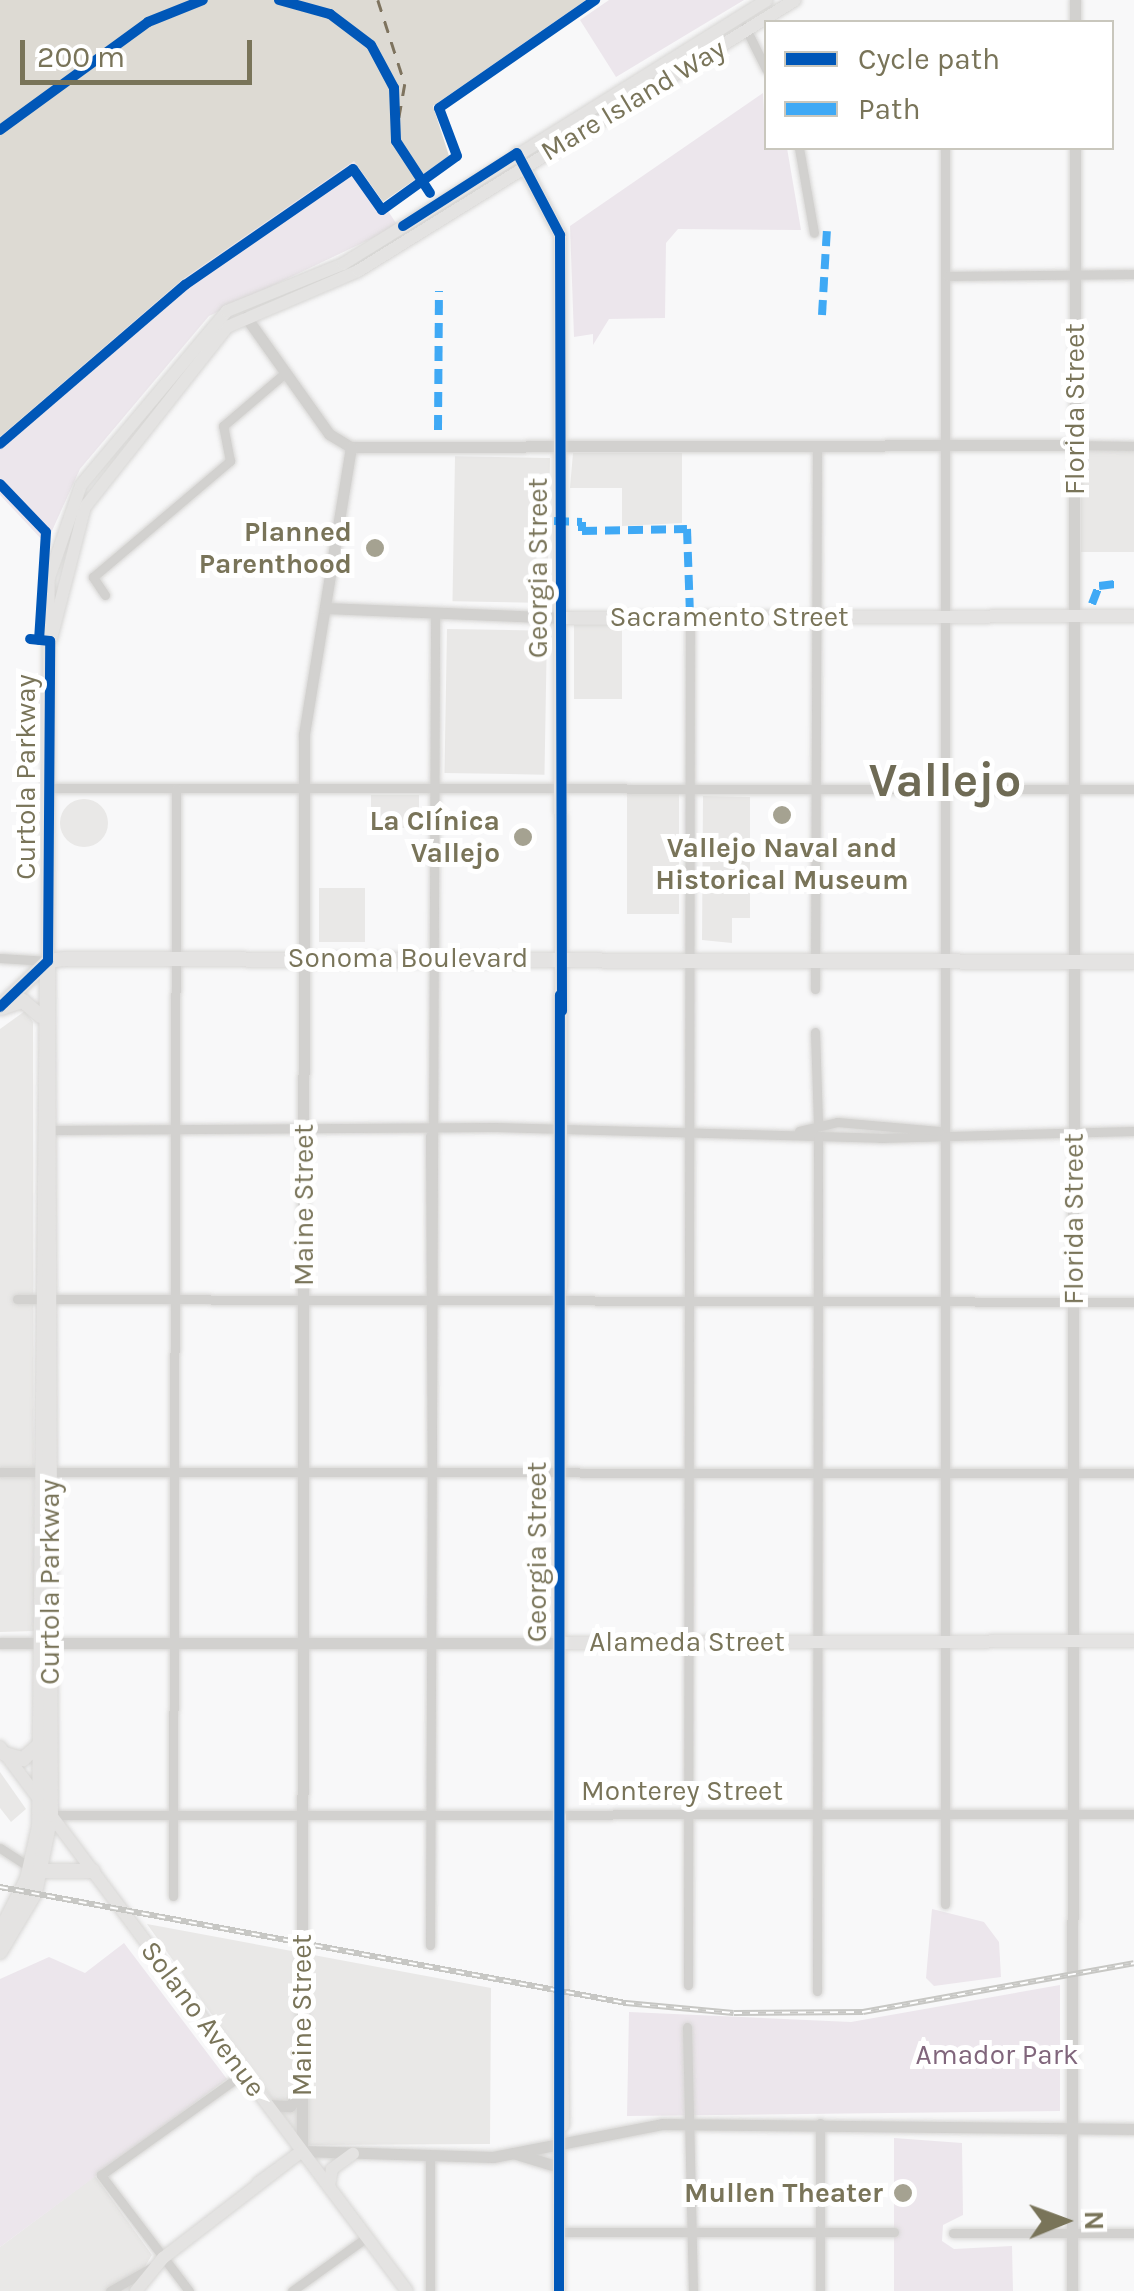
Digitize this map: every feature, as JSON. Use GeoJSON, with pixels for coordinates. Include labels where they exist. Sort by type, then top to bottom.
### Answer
{"type":"FeatureCollection","features":[{"type":"Feature","properties":{"kind":"main road","name":"Mare Island Way"},"geometry":{"type":"LineString","coordinates":[[522,159],[767,0]]}},
{"type":"Feature","properties":{"kind":"main road","name":"Mare Island Way"},"geometry":{"type":"LineString","coordinates":[[64,536],[81,485],[188,348],[242,311],[342,264],[795,0]]}},
{"type":"Feature","properties":{"kind":"main road","name":"Georgia Street"},"geometry":{"type":"LineString","coordinates":[[522,159],[560,234],[559,2291]]}},
{"type":"Feature","properties":{"kind":"main road","name":"Curtola Parkway"},"geometry":{"type":"LineString","coordinates":[[45,1300],[50,1130],[50,641],[64,536]]}},
{"type":"Feature","properties":{"kind":"main road","name":"Sacramento Street"},"geometry":{"type":"LineString","coordinates":[[560,618],[1134,616]]}},
{"type":"Feature","properties":{"kind":"main road","name":"Sonoma Boulevard"},"geometry":{"type":"LineString","coordinates":[[48,961],[690,958],[1134,962]]}},
{"type":"Feature","properties":{"kind":"main road","name":"Curtola Parkway"},"geometry":{"type":"LineString","coordinates":[[0,1952],[37,1869],[51,1816],[45,1643],[40,1016],[48,961]]}},
{"type":"Feature","properties":{"kind":"main road"},"geometry":{"type":"LineString","coordinates":[[0,1008],[48,961]]}},
{"type":"Feature","properties":{"kind":"main road"},"geometry":{"type":"LineString","coordinates":[[0,1008],[23,1001],[40,1016]]}},
{"type":"Feature","properties":{"kind":"main road","name":"Alameda Street"},"geometry":{"type":"LineString","coordinates":[[560,1643],[1134,1641]]}},
{"type":"Feature","properties":{"kind":"main road","name":"Curtola Parkway"},"geometry":{"type":"LineString","coordinates":[[0,1932],[37,1869],[45,1643]]}},
{"type":"Feature","properties":{"kind":"main road"},"geometry":{"type":"LineString","coordinates":[[3,1750],[23,1759],[39,1746]]}},
{"type":"Feature","properties":{"kind":"main road","name":"Solano Avenue"},"geometry":{"type":"LineString","coordinates":[[3,1750],[407,2291]]}},
{"type":"Feature","properties":{"kind":"main road"},"geometry":{"type":"LineString","coordinates":[[37,1869],[93,1871]]}},
{"type":"Feature","properties":{"kind":"main road"},"geometry":{"type":"LineString","coordinates":[[136,2291],[158,2262],[302,2151]]}},
{"type":"Feature","properties":{"kind":"main road"},"geometry":{"type":"LineString","coordinates":[[328,2186],[332,2169],[353,2154]]}},
{"type":"Feature","properties":{"kind":"street"},"geometry":{"type":"LineString","coordinates":[[738,18],[764,66]]}},
{"type":"Feature","properties":{"kind":"street"},"geometry":{"type":"LineString","coordinates":[[800,150],[814,234]]}},
{"type":"Feature","properties":{"kind":"street"},"geometry":{"type":"LineString","coordinates":[[945,150],[945,1904]]}},
{"type":"Feature","properties":{"kind":"street","name":"Florida Street"},"geometry":{"type":"LineString","coordinates":[[1072,2291],[1075,150]]}},
{"type":"Feature","properties":{"kind":"street"},"geometry":{"type":"LineString","coordinates":[[946,276],[1134,274]]}},
{"type":"Feature","properties":{"kind":"street"},"geometry":{"type":"LineString","coordinates":[[242,311],[329,434],[350,447],[1134,446]]}},
{"type":"Feature","properties":{"kind":"street"},"geometry":{"type":"LineString","coordinates":[[106,596],[93,577],[230,461],[223,426],[285,373]]}},
{"type":"Feature","properties":{"kind":"street"},"geometry":{"type":"LineString","coordinates":[[816,989],[818,446]]}},
{"type":"Feature","properties":{"kind":"street","name":"Maine Street"},"geometry":{"type":"LineString","coordinates":[[302,2151],[305,704],[350,447]]}},
{"type":"Feature","properties":{"kind":"street","name":"Sacramento Street"},"geometry":{"type":"LineString","coordinates":[[324,608],[435,616],[560,618]]}},
{"type":"Feature","properties":{"kind":"street"},"geometry":{"type":"LineString","coordinates":[[430,1944],[435,616]]}},
{"type":"Feature","properties":{"kind":"street"},"geometry":{"type":"LineString","coordinates":[[688,1985],[690,617]]}},
{"type":"Feature","properties":{"kind":"street"},"geometry":{"type":"LineString","coordinates":[[47,788],[1134,789]]}},
{"type":"Feature","properties":{"kind":"street"},"geometry":{"type":"LineString","coordinates":[[172,1896],[176,788]]}},
{"type":"Feature","properties":{"kind":"street"},"geometry":{"type":"LineString","coordinates":[[0,958],[48,961]]}},
{"type":"Feature","properties":{"kind":"street"},"geometry":{"type":"LineString","coordinates":[[815,1032],[818,1124]]}},
{"type":"Feature","properties":{"kind":"street"},"geometry":{"type":"LineString","coordinates":[[50,1130],[690,1131],[799,1130],[818,1124],[944,1132]]}},
{"type":"Feature","properties":{"kind":"street"},"geometry":{"type":"LineString","coordinates":[[799,1130],[818,1136],[1134,1131]]}},
{"type":"Feature","properties":{"kind":"street"},"geometry":{"type":"LineString","coordinates":[[817,1991],[818,1136]]}},
{"type":"Feature","properties":{"kind":"street"},"geometry":{"type":"LineString","coordinates":[[18,1299],[432,1300],[560,1296],[1134,1302]]}},
{"type":"Feature","properties":{"kind":"street"},"geometry":{"type":"LineString","coordinates":[[0,1472],[1134,1473]]}},
{"type":"Feature","properties":{"kind":"street","name":"Alameda Street"},"geometry":{"type":"LineString","coordinates":[[0,1643],[560,1643]]}},
{"type":"Feature","properties":{"kind":"street","name":"Monterey Street"},"geometry":{"type":"LineString","coordinates":[[51,1816],[1134,1814]]}},
{"type":"Feature","properties":{"kind":"street"},"geometry":{"type":"LineString","coordinates":[[0,1848],[37,1869]]}},
{"type":"Feature","properties":{"kind":"street"},"geometry":{"type":"LineString","coordinates":[[687,2027],[692,2291]]}},
{"type":"Feature","properties":{"kind":"street"},"geometry":{"type":"LineString","coordinates":[[188,2291],[158,2262],[101,2175],[244,2073]]}},
{"type":"Feature","properties":{"kind":"street"},"geometry":{"type":"LineString","coordinates":[[268,2105],[290,2106],[302,2088]]}},
{"type":"Feature","properties":{"kind":"street"},"geometry":{"type":"LineString","coordinates":[[820,2123],[820,2291]]}},
{"type":"Feature","properties":{"kind":"street"},"geometry":{"type":"LineString","coordinates":[[302,2151],[430,2156],[513,2154],[690,2124],[1134,2129]]}},
{"type":"Feature","properties":{"kind":"street"},"geometry":{"type":"LineString","coordinates":[[513,2154],[558,2167]]}},
{"type":"Feature","properties":{"kind":"street"},"geometry":{"type":"LineString","coordinates":[[430,2156],[430,2291]]}},
{"type":"Feature","properties":{"kind":"street"},"geometry":{"type":"LineString","coordinates":[[559,2232],[894,2232]]}},
{"type":"Feature","properties":{"kind":"street"},"geometry":{"type":"LineString","coordinates":[[954,2233],[1134,2233]]}},
{"type":"Feature","properties":{"kind":"street"},"geometry":{"type":"LineString","coordinates":[[292,2291],[367,2237]]}},
{"type":"Feature","properties":{"kind":"street"},"geometry":{"type":"LineString","coordinates":[[110,2291],[158,2262]]}},
{"type":"Feature","properties":{"kind":"shaded area"},"geometry":{"type":"Polygon","coordinates":[[[0,0],[586,0],[433,106],[449,156],[383,202],[354,161],[182,280],[0,437],[0,0]]]}},
{"type":"Feature","properties":{"kind":"shaded area"},"geometry":{"type":"Polygon","coordinates":[[[1081,449],[1134,449],[1134,552],[1081,552],[1081,449]]]}},
{"type":"Feature","properties":{"kind":"shaded area"},"geometry":{"type":"Polygon","coordinates":[[[573,453],[682,453],[682,523],[622,526],[622,488],[570,488],[573,453]]]}},
{"type":"Feature","properties":{"kind":"shaded area"},"geometry":{"type":"Polygon","coordinates":[[[455,456],[550,458],[547,603],[452,601],[455,456]]]}},
{"type":"Feature","properties":{"kind":"shaded area"},"geometry":{"type":"Polygon","coordinates":[[[574,625],[622,625],[622,699],[574,699],[574,625]]]}},
{"type":"Feature","properties":{"kind":"shaded area"},"geometry":{"type":"Polygon","coordinates":[[[447,629],[547,631],[544,775],[444,773],[447,629]]]}},
{"type":"Feature","properties":{"kind":"shaded area"},"geometry":{"type":"Polygon","coordinates":[[[627,794],[679,794],[679,914],[627,914],[627,794]]]}},
{"type":"Feature","properties":{"kind":"shaded area"},"geometry":{"type":"Polygon","coordinates":[[[371,795],[419,795],[419,828],[371,828],[371,795]]]}},
{"type":"Feature","properties":{"kind":"shaded area"},"geometry":{"type":"Polygon","coordinates":[[[703,796],[750,797],[750,918],[732,918],[732,943],[702,940],[703,796]]]}},
{"type":"Feature","properties":{"kind":"shaded area"},"geometry":{"type":"Polygon","coordinates":[[[84,799],[101,806],[108,823],[101,840],[84,847],[67,840],[60,823],[67,806],[84,799]]]}},
{"type":"Feature","properties":{"kind":"shaded area"},"geometry":{"type":"Polygon","coordinates":[[[319,888],[365,888],[365,942],[319,942],[319,888]]]}},
{"type":"Feature","properties":{"kind":"shaded area"},"geometry":{"type":"Polygon","coordinates":[[[25,1011],[33,1022],[34,1631],[0,1632],[0,1029],[25,1011]]]}},
{"type":"Feature","properties":{"kind":"shaded area"},"geometry":{"type":"Polygon","coordinates":[[[0,1772],[26,1809],[11,1822],[0,1808],[0,1772]]]}},
{"type":"Feature","properties":{"kind":"shaded area"},"geometry":{"type":"Polygon","coordinates":[[[147,1924],[491,1988],[490,2144],[305,2145],[147,1924]]]}},
{"type":"Feature","properties":{"kind":"shaded area"},"geometry":{"type":"Polygon","coordinates":[[[95,2176],[152,2255],[130,2291],[0,2291],[0,2247],[95,2176]]]}},
{"type":"Feature","properties":{"kind":"green space"},"geometry":{"type":"Polygon","coordinates":[[[609,0],[744,0],[616,77],[580,20],[609,0]]]}},
{"type":"Feature","properties":{"kind":"green space"},"geometry":{"type":"Polygon","coordinates":[[[763,93],[764,150],[787,150],[801,230],[678,229],[666,243],[665,318],[609,319],[593,345],[593,334],[574,337],[570,226],[763,93]]]}},
{"type":"Feature","properties":{"kind":"green space"},"geometry":{"type":"Polygon","coordinates":[[[354,160],[398,226],[209,316],[80,469],[46,544],[0,495],[0,437],[182,280],[354,160]]]}},
{"type":"Feature","properties":{"kind":"green space"},"geometry":{"type":"Polygon","coordinates":[[[932,1909],[984,1922],[999,1942],[1001,1977],[934,1986],[926,1978],[932,1909]]]}},
{"type":"Feature","properties":{"kind":"green space"},"geometry":{"type":"Polygon","coordinates":[[[124,1943],[227,2079],[0,2247],[0,1979],[49,1957],[85,1973],[124,1943]]]}},
{"type":"Feature","properties":{"kind":"green space","name":"Amador Park"},"geometry":{"type":"Polygon","coordinates":[[[1060,1985],[1060,2111],[627,2116],[629,2012],[851,2022],[1060,1985]]]}},
{"type":"Feature","properties":{"kind":"green space"},"geometry":{"type":"Polygon","coordinates":[[[894,2138],[962,2143],[963,2215],[943,2225],[942,2241],[954,2249],[1012,2246],[1013,2291],[894,2291],[894,2138]]]}},
{"type":"Feature","properties":{"kind":"ferry route"},"geometry":{"type":"LineString","coordinates":[[0,130],[148,22],[203,0]]}},
{"type":"Feature","properties":{"kind":"ferry route"},"geometry":{"type":"LineString","coordinates":[[279,0],[330,14],[371,45],[394,88],[396,124]]}},
{"type":"Feature","properties":{"kind":"ferry route"},"geometry":{"type":"LineString","coordinates":[[378,0],[405,84],[399,119]]}},
{"type":"Feature","properties":{"kind":"railway"},"geometry":{"type":"LineString","coordinates":[[0,1887],[626,2003],[734,2013],[863,2012],[1134,1963]]}},
{"type":"Feature","properties":{"kind":"marked path"},"geometry":{"type":"LineString","coordinates":[[822,315],[827,229]]}},
{"type":"Feature","properties":{"kind":"marked path"},"geometry":{"type":"LineString","coordinates":[[438,430],[439,291]]}},
{"type":"Feature","properties":{"kind":"marked path"},"geometry":{"type":"LineString","coordinates":[[554,521],[582,522],[582,531],[687,529],[690,617]]}},
{"type":"Feature","properties":{"kind":"marked path"},"geometry":{"type":"LineString","coordinates":[[1092,604],[1099,586],[1115,584]]}},
{"type":"Feature","properties":{"kind":"cycle path"},"geometry":{"type":"LineString","coordinates":[[0,130],[148,22],[203,0]]}},
{"type":"Feature","properties":{"kind":"cycle path"},"geometry":{"type":"LineString","coordinates":[[279,0],[330,14],[371,45],[394,88],[396,141],[430,193]]}},
{"type":"Feature","properties":{"kind":"cycle path"},"geometry":{"type":"LineString","coordinates":[[0,444],[185,285],[353,169],[382,210],[457,156],[439,108],[595,0]]}},
{"type":"Feature","properties":{"kind":"cycle path"},"geometry":{"type":"LineString","coordinates":[[403,226],[517,153],[560,235],[562,1011]]}},
{"type":"Feature","properties":{"kind":"cycle path"},"geometry":{"type":"LineString","coordinates":[[0,484],[46,532],[39,640]]}},
{"type":"Feature","properties":{"kind":"cycle path"},"geometry":{"type":"LineString","coordinates":[[0,1007],[48,961],[50,641],[30,639]]}},
{"type":"Feature","properties":{"kind":"cycle path"},"geometry":{"type":"LineString","coordinates":[[559,2291],[560,995]]}},
{"type":"Feature","properties":{"kind":"place","name":"Planned Parenthood"},"geometry":{"type":"Point","coordinates":[375,548]}},
{"type":"Feature","properties":{"kind":"place","name":"Vallejo Naval and Historical Museum"},"geometry":{"type":"Point","coordinates":[782,815]}},
{"type":"Feature","properties":{"kind":"place","name":"La Clínica Vallejo"},"geometry":{"type":"Point","coordinates":[523,837]}},
{"type":"Feature","properties":{"kind":"place","name":"Mullen Theater"},"geometry":{"type":"Point","coordinates":[903,2193]}},
{"type":"Feature","properties":{"kind":"district","name":"Vallejo"},"geometry":{"type":"Point","coordinates":[945,781]}}]}
